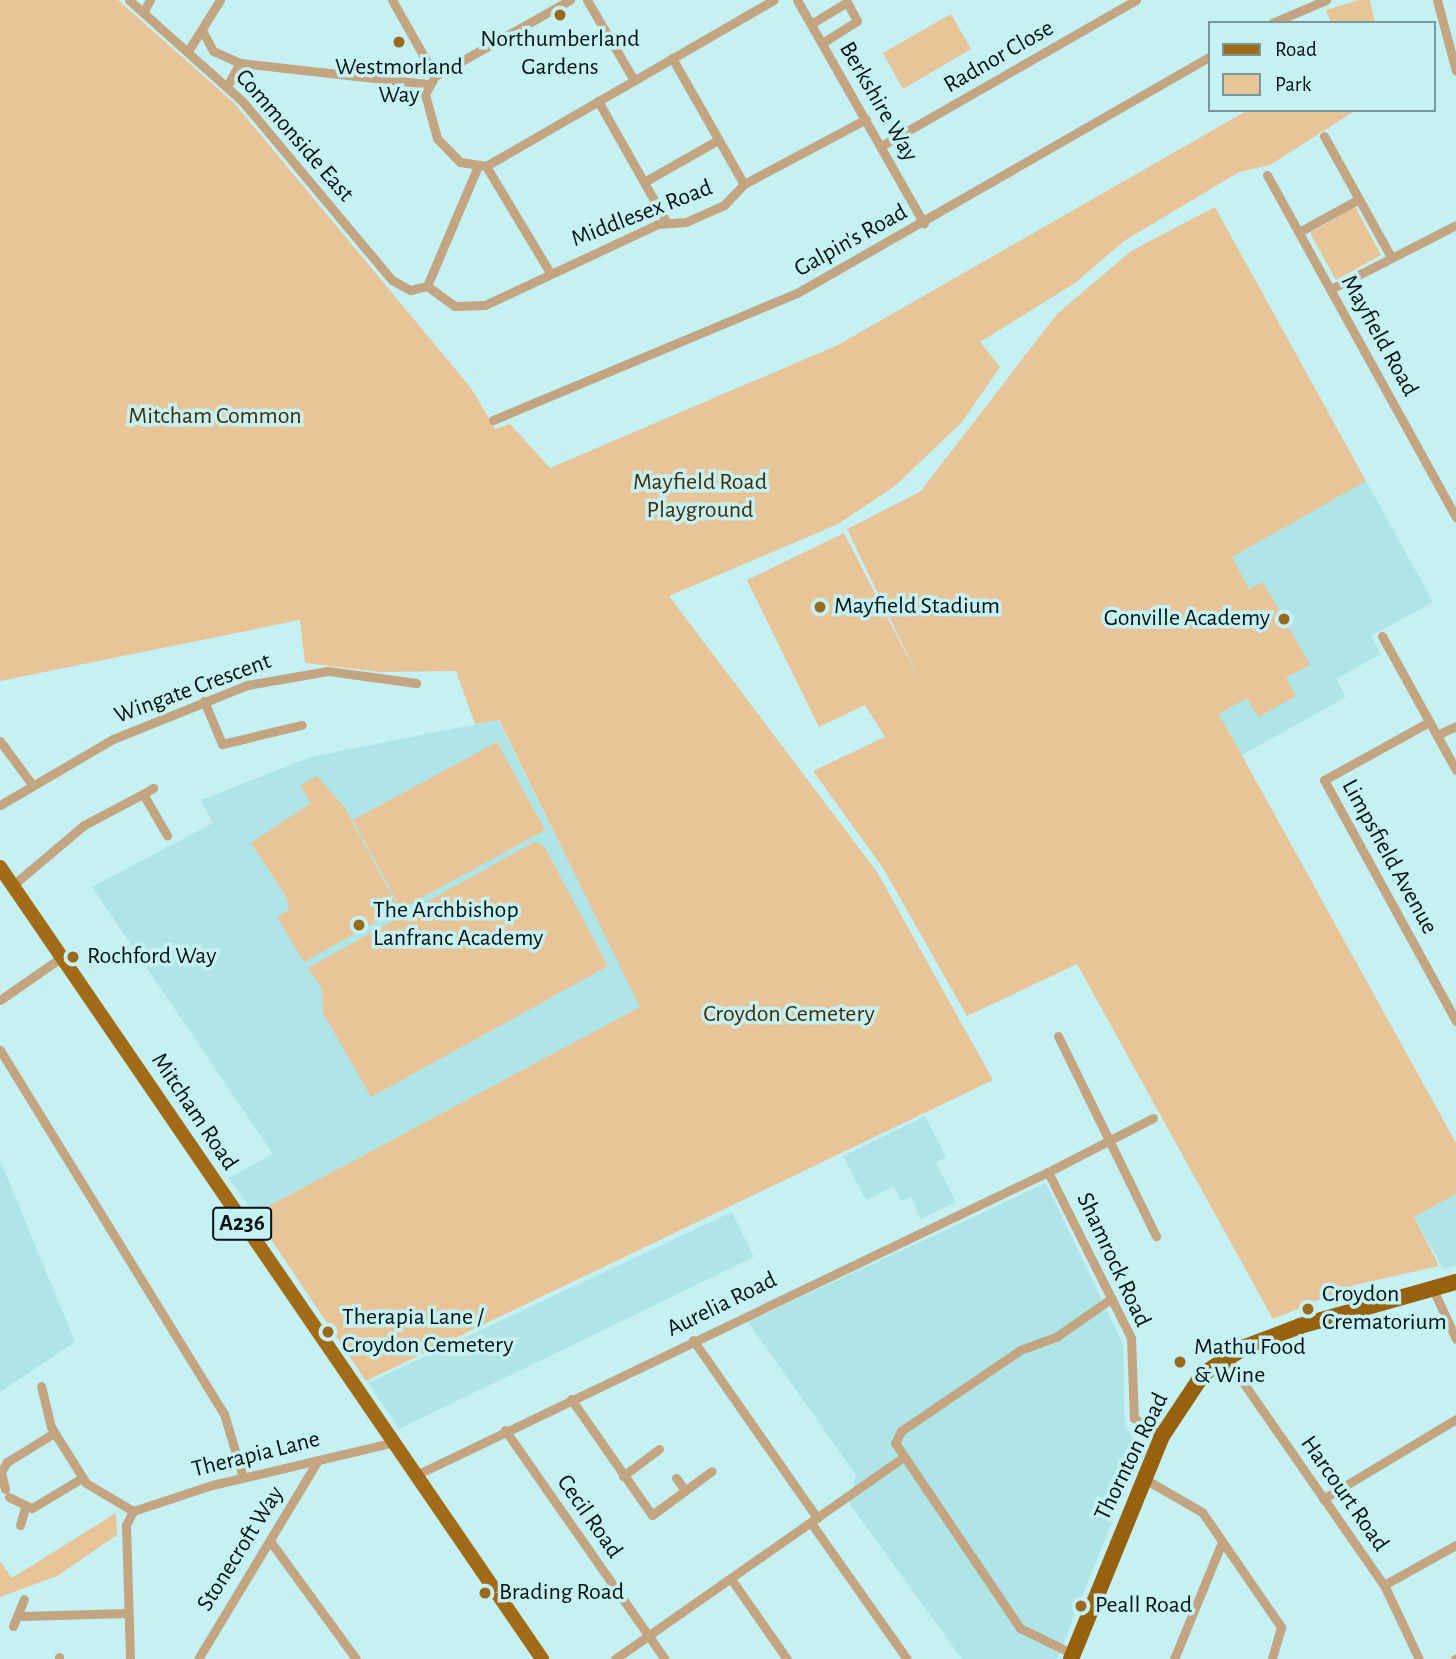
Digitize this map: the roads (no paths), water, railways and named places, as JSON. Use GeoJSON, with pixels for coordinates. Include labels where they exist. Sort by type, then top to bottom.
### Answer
{"type":"FeatureCollection","features":[{"type":"Feature","properties":{"kind":"highway","name":"Thornton Road"},"geometry":{"type":"LineString","coordinates":[[1072,1656],[1143,1478],[1162,1436],[1192,1387],[1226,1358],[1300,1326],[1456,1282]]}},
{"type":"Feature","properties":{"kind":"main road","name":"Mitcham Road"},"geometry":{"type":"LineString","coordinates":[[0,867],[391,1443],[542,1659]]}},
{"type":"Feature","properties":{"kind":"street","name":"Commonside East"},"geometry":{"type":"LineString","coordinates":[[129,0],[227,86],[392,280],[411,290],[427,286]]}},
{"type":"Feature","properties":{"kind":"street"},"geometry":{"type":"LineString","coordinates":[[143,13],[150,0]]}},
{"type":"Feature","properties":{"kind":"street"},"geometry":{"type":"LineString","coordinates":[[188,51],[203,32],[220,0]]}},
{"type":"Feature","properties":{"kind":"street"},"geometry":{"type":"LineString","coordinates":[[392,0],[435,76]]}},
{"type":"Feature","properties":{"kind":"street"},"geometry":{"type":"LineString","coordinates":[[549,271],[482,167],[455,159],[434,133],[426,106],[428,84],[435,76],[570,0]]}},
{"type":"Feature","properties":{"kind":"street"},"geometry":{"type":"LineString","coordinates":[[587,0],[634,80]]}},
{"type":"Feature","properties":{"kind":"street"},"geometry":{"type":"LineString","coordinates":[[427,286],[482,167],[774,0]]}},
{"type":"Feature","properties":{"kind":"street","name":"Berkshire Way"},"geometry":{"type":"LineString","coordinates":[[797,0],[924,223]]}},
{"type":"Feature","properties":{"kind":"street","name":"Radnor Close"},"geometry":{"type":"LineString","coordinates":[[881,146],[1136,0]]}},
{"type":"Feature","properties":{"kind":"street"},"geometry":{"type":"LineString","coordinates":[[1277,21],[1326,0]]}},
{"type":"Feature","properties":{"kind":"street"},"geometry":{"type":"LineString","coordinates":[[811,24],[847,2],[857,21],[822,43]]}},
{"type":"Feature","properties":{"kind":"street"},"geometry":{"type":"LineString","coordinates":[[1436,2],[1456,71]]}},
{"type":"Feature","properties":{"kind":"street"},"geometry":{"type":"LineString","coordinates":[[203,32],[213,51],[240,63],[428,84]]}},
{"type":"Feature","properties":{"kind":"street"},"geometry":{"type":"LineString","coordinates":[[672,58],[744,184]]}},
{"type":"Feature","properties":{"kind":"street","name":"Galpin's Road"},"geometry":{"type":"LineString","coordinates":[[493,420],[729,324],[924,223],[1208,58]]}},
{"type":"Feature","properties":{"kind":"street"},"geometry":{"type":"LineString","coordinates":[[227,86],[240,63]]}},
{"type":"Feature","properties":{"kind":"street"},"geometry":{"type":"LineString","coordinates":[[598,101],[666,221]]}},
{"type":"Feature","properties":{"kind":"street","name":"Middlesex Road"},"geometry":{"type":"LineString","coordinates":[[427,286],[450,304],[472,309],[538,284],[549,271],[666,221],[686,222],[711,211],[744,184],[866,119]]}},
{"type":"Feature","properties":{"kind":"street"},"geometry":{"type":"LineString","coordinates":[[1324,136],[1391,257]]}},
{"type":"Feature","properties":{"kind":"street"},"geometry":{"type":"LineString","coordinates":[[644,183],[718,140]]}},
{"type":"Feature","properties":{"kind":"street","name":"Mayfield Road"},"geometry":{"type":"LineString","coordinates":[[1267,175],[1456,517]]}},
{"type":"Feature","properties":{"kind":"street"},"geometry":{"type":"LineString","coordinates":[[1299,232],[1359,199]]}},
{"type":"Feature","properties":{"kind":"street"},"geometry":{"type":"LineString","coordinates":[[1331,289],[1456,225]]}},
{"type":"Feature","properties":{"kind":"street"},"geometry":{"type":"LineString","coordinates":[[1382,636],[1456,770]]}},
{"type":"Feature","properties":{"kind":"street","name":"Wingate Crescent"},"geometry":{"type":"LineString","coordinates":[[0,805],[31,783],[204,701],[309,671],[416,683]]}},
{"type":"Feature","properties":{"kind":"street"},"geometry":{"type":"LineString","coordinates":[[204,701],[222,744],[302,725]]}},
{"type":"Feature","properties":{"kind":"street","name":"Limpsfield Avenue"},"geometry":{"type":"LineString","coordinates":[[1429,722],[1324,780],[1456,1021]]}},
{"type":"Feature","properties":{"kind":"street"},"geometry":{"type":"LineString","coordinates":[[1437,735],[1456,726]]}},
{"type":"Feature","properties":{"kind":"street"},"geometry":{"type":"LineString","coordinates":[[0,741],[31,783]]}},
{"type":"Feature","properties":{"kind":"street"},"geometry":{"type":"LineString","coordinates":[[13,885],[84,825],[153,788]]}},
{"type":"Feature","properties":{"kind":"street"},"geometry":{"type":"LineString","coordinates":[[143,794],[167,835]]}},
{"type":"Feature","properties":{"kind":"street"},"geometry":{"type":"LineString","coordinates":[[0,1000],[62,957]]}},
{"type":"Feature","properties":{"kind":"street"},"geometry":{"type":"LineString","coordinates":[[1059,1036],[1156,1237]]}},
{"type":"Feature","properties":{"kind":"street"},"geometry":{"type":"LineString","coordinates":[[0,1050],[224,1414],[243,1477]]}},
{"type":"Feature","properties":{"kind":"street","name":"Aurelia Road"},"geometry":{"type":"LineString","coordinates":[[414,1476],[505,1430],[1048,1172],[1153,1118]]}},
{"type":"Feature","properties":{"kind":"street","name":"Shamrock Road"},"geometry":{"type":"LineString","coordinates":[[1048,1172],[1132,1342],[1134,1418],[1162,1436]]}},
{"type":"Feature","properties":{"kind":"street"},"geometry":{"type":"LineString","coordinates":[[1432,1287],[1456,1339]]}},
{"type":"Feature","properties":{"kind":"street"},"geometry":{"type":"LineString","coordinates":[[1072,1656],[1020,1628],[901,1459],[895,1443],[901,1431],[1020,1350],[1056,1338],[1112,1298]]}},
{"type":"Feature","properties":{"kind":"street"},"geometry":{"type":"LineString","coordinates":[[693,1340],[907,1659]]}},
{"type":"Feature","properties":{"kind":"street","name":"Harcourt Road"},"geometry":{"type":"LineString","coordinates":[[1226,1358],[1384,1585],[1419,1659]]}},
{"type":"Feature","properties":{"kind":"street"},"geometry":{"type":"LineString","coordinates":[[41,1386],[54,1433],[82,1478],[133,1511],[126,1525],[130,1659]]}},
{"type":"Feature","properties":{"kind":"street"},"geometry":{"type":"LineString","coordinates":[[571,1399],[652,1515],[712,1471]]}},
{"type":"Feature","properties":{"kind":"street"},"geometry":{"type":"LineString","coordinates":[[1323,1499],[1456,1419]]}},
{"type":"Feature","properties":{"kind":"street","name":"Cecil Road"},"geometry":{"type":"LineString","coordinates":[[505,1430],[666,1659]]}},
{"type":"Feature","properties":{"kind":"street"},"geometry":{"type":"LineString","coordinates":[[25,1508],[7,1493],[0,1472],[54,1433]]}},
{"type":"Feature","properties":{"kind":"street","name":"Therapia Lane"},"geometry":{"type":"LineString","coordinates":[[133,1511],[243,1477],[391,1443]]}},
{"type":"Feature","properties":{"kind":"street"},"geometry":{"type":"LineString","coordinates":[[623,1476],[659,1449]]}},
{"type":"Feature","properties":{"kind":"street"},"geometry":{"type":"LineString","coordinates":[[615,1659],[901,1459]]}},
{"type":"Feature","properties":{"kind":"street","name":"Stonecroft Way"},"geometry":{"type":"LineString","coordinates":[[198,1659],[318,1460]]}},
{"type":"Feature","properties":{"kind":"street"},"geometry":{"type":"LineString","coordinates":[[20,1525],[25,1508],[82,1478]]}},
{"type":"Feature","properties":{"kind":"street"},"geometry":{"type":"LineString","coordinates":[[676,1478],[685,1490]]}},
{"type":"Feature","properties":{"kind":"street"},"geometry":{"type":"LineString","coordinates":[[1143,1478],[1197,1506],[1281,1627],[1272,1659]]}},
{"type":"Feature","properties":{"kind":"street"},"geometry":{"type":"LineString","coordinates":[[270,1541],[356,1659]]}},
{"type":"Feature","properties":{"kind":"street"},"geometry":{"type":"LineString","coordinates":[[1174,1659],[1222,1542]]}},
{"type":"Feature","properties":{"kind":"street"},"geometry":{"type":"LineString","coordinates":[[1384,1585],[1456,1545]]}},
{"type":"Feature","properties":{"kind":"street"},"geometry":{"type":"LineString","coordinates":[[731,1578],[787,1659]]}},
{"type":"Feature","properties":{"kind":"street"},"geometry":{"type":"LineString","coordinates":[[13,1626],[22,1616],[24,1599]]}},
{"type":"Feature","properties":{"kind":"street"},"geometry":{"type":"LineString","coordinates":[[22,1616],[128,1613]]}},
{"type":"Feature","properties":{"kind":"place","name":"Northumberland Gardens"},"geometry":{"type":"Point","coordinates":[560,15]}},
{"type":"Feature","properties":{"kind":"place","name":"Westmorland Way"},"geometry":{"type":"Point","coordinates":[399,42]}},
{"type":"Feature","properties":{"kind":"place","name":"Mayfield Stadium"},"geometry":{"type":"Point","coordinates":[820,607]}},
{"type":"Feature","properties":{"kind":"place","name":"Gonville Academy"},"geometry":{"type":"Point","coordinates":[1284,619]}},
{"type":"Feature","properties":{"kind":"place","name":"The Archbishop Lanfranc Academy"},"geometry":{"type":"Point","coordinates":[359,925]}},
{"type":"Feature","properties":{"kind":"place","name":"Rochford Way"},"geometry":{"type":"Point","coordinates":[73,957]}},
{"type":"Feature","properties":{"kind":"place","name":"Croydon Crematorium"},"geometry":{"type":"Point","coordinates":[1308,1309]}},
{"type":"Feature","properties":{"kind":"place","name":"Therapia Lane / Croydon Cemetery"},"geometry":{"type":"Point","coordinates":[328,1332]}},
{"type":"Feature","properties":{"kind":"place","name":"Mathu Food & Wine"},"geometry":{"type":"Point","coordinates":[1180,1362]}},
{"type":"Feature","properties":{"kind":"place","name":"Brading Road"},"geometry":{"type":"Point","coordinates":[485,1593]}},
{"type":"Feature","properties":{"kind":"place","name":"Peall Road"},"geometry":{"type":"Point","coordinates":[1081,1606]}},
{"type":"Feature","properties":{"kind":"park label","name":"Mitcham Common"},"geometry":{"type":"Point","coordinates":[215,417]}},
{"type":"Feature","properties":{"kind":"park label","name":"Mayfield Road Playground"},"geometry":{"type":"Point","coordinates":[700,497]}},
{"type":"Feature","properties":{"kind":"park label","name":"Croydon Cemetery"},"geometry":{"type":"Point","coordinates":[789,1015]}}]}
